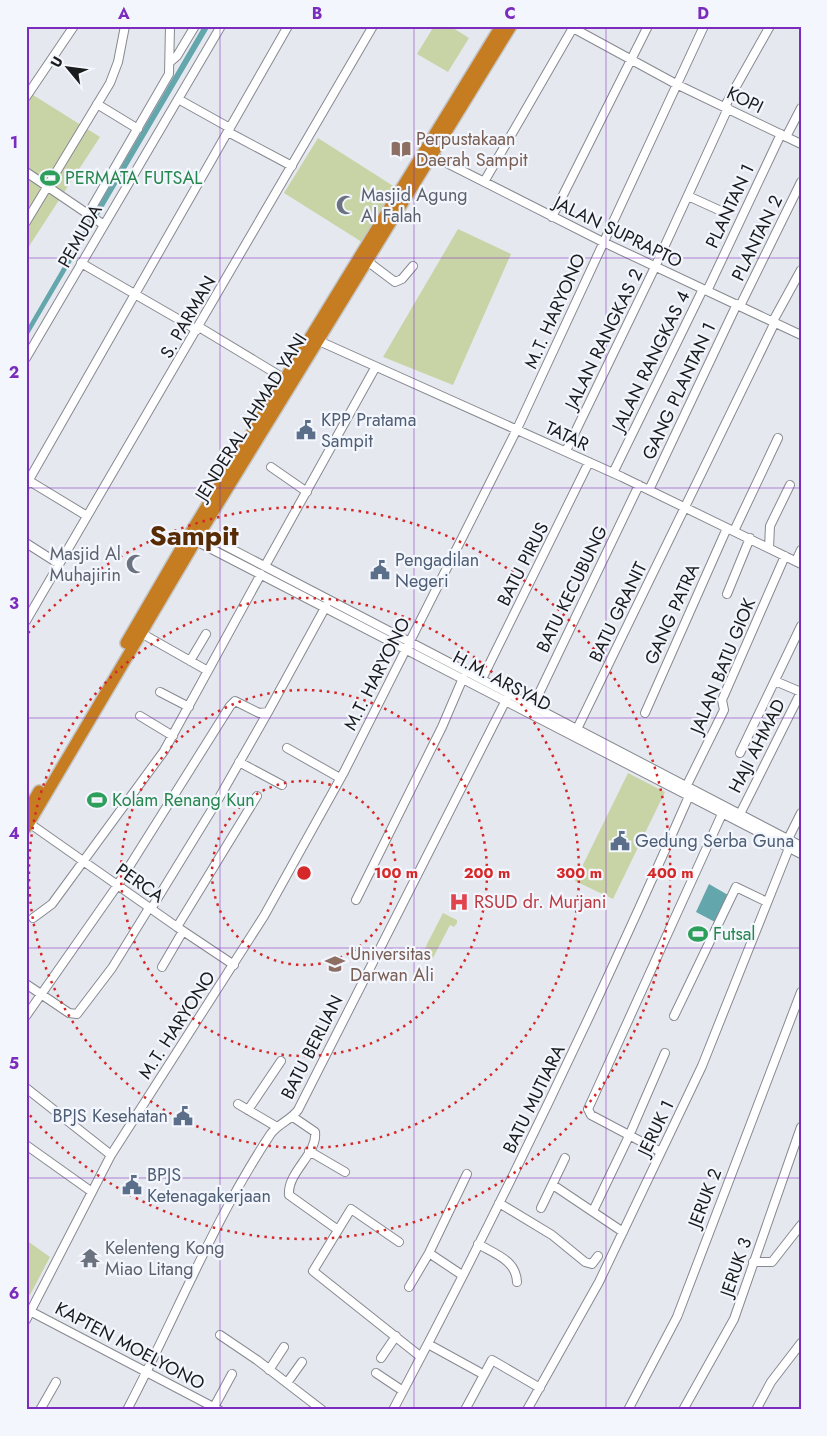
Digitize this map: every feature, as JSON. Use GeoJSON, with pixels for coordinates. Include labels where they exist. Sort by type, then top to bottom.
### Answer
{"type":"FeatureCollection","features":[{"type":"Feature","properties":{"kind":"highway","name":"JENDERAL AHMAD YANI"},"geometry":{"type":"LineString","coordinates":[[27,821],[135,639],[285,379],[511,26]]}},
{"type":"Feature","properties":{"kind":"highway","name":"JENDERAL AHMAD YANI"},"geometry":{"type":"LineString","coordinates":[[194,535],[319,342],[367,261],[498,27]]}},
{"type":"Feature","properties":{"kind":"street"},"geometry":{"type":"LineString","coordinates":[[26,97],[74,26]]}},
{"type":"Feature","properties":{"kind":"street"},"geometry":{"type":"LineString","coordinates":[[26,222],[48,188],[115,72],[125,26]]}},
{"type":"Feature","properties":{"kind":"street"},"geometry":{"type":"LineString","coordinates":[[26,172],[95,219],[138,130],[166,82],[170,62],[170,26]]}},
{"type":"Feature","properties":{"kind":"street"},"geometry":{"type":"LineString","coordinates":[[170,62],[195,26]]}},
{"type":"Feature","properties":{"kind":"street","name":"PEMUDA"},"geometry":{"type":"LineString","coordinates":[[26,358],[82,263],[95,219],[178,99],[221,26]]}},
{"type":"Feature","properties":{"kind":"street"},"geometry":{"type":"LineString","coordinates":[[87,516],[27,481],[136,294],[288,26]]}},
{"type":"Feature","properties":{"kind":"street","name":"S. PARMAN"},"geometry":{"type":"LineString","coordinates":[[26,621],[373,26]]}},
{"type":"Feature","properties":{"kind":"street"},"geometry":{"type":"LineString","coordinates":[[552,217],[648,26]]}},
{"type":"Feature","properties":{"kind":"street","name":"M.T. HARYONO"},"geometry":{"type":"LineString","coordinates":[[26,1320],[28,1310],[111,1155],[234,965],[280,889],[340,778],[517,429],[602,242],[704,26]]}},
{"type":"Feature","properties":{"kind":"street","name":"JALAN RANGKAS 2"},"geometry":{"type":"LineString","coordinates":[[566,452],[688,196],[726,107],[770,26]]}},
{"type":"Feature","properties":{"kind":"street"},"geometry":{"type":"LineString","coordinates":[[484,182],[573,27]]}},
{"type":"Feature","properties":{"kind":"street","name":"KOPI"},"geometry":{"type":"LineString","coordinates":[[573,27],[676,84],[801,144]]}},
{"type":"Feature","properties":{"kind":"street"},"geometry":{"type":"LineString","coordinates":[[178,99],[292,166]]}},
{"type":"Feature","properties":{"kind":"street"},"geometry":{"type":"LineString","coordinates":[[97,104],[138,130]]}},
{"type":"Feature","properties":{"kind":"street","name":"PLANTAN 1"},"geometry":{"type":"LineString","coordinates":[[705,290],[783,135],[801,108]]}},
{"type":"Feature","properties":{"kind":"street","name":"JALAN SUPRAPTO"},"geometry":{"type":"LineString","coordinates":[[428,153],[602,242],[801,335]]}},
{"type":"Feature","properties":{"kind":"street","name":"PLANTAN 2"},"geometry":{"type":"LineString","coordinates":[[738,305],[801,182]]}},
{"type":"Feature","properties":{"kind":"street"},"geometry":{"type":"LineString","coordinates":[[688,196],[721,211]]}},
{"type":"Feature","properties":{"kind":"street"},"geometry":{"type":"LineString","coordinates":[[367,261],[395,282],[402,279],[413,266]]}},
{"type":"Feature","properties":{"kind":"street"},"geometry":{"type":"LineString","coordinates":[[82,263],[285,379]]}},
{"type":"Feature","properties":{"kind":"street","name":"BATU GRANIT"},"geometry":{"type":"LineString","coordinates":[[577,729],[801,270]]}},
{"type":"Feature","properties":{"kind":"street","name":"JALAN RANGKAS 4"},"geometry":{"type":"LineString","coordinates":[[613,473],[705,290]]}},
{"type":"Feature","properties":{"kind":"street","name":"GANG PLANTAN 1"},"geometry":{"type":"LineString","coordinates":[[650,490],[738,305]]}},
{"type":"Feature","properties":{"kind":"street","name":"TATAR"},"geometry":{"type":"LineString","coordinates":[[319,342],[613,473],[798,562]]}},
{"type":"Feature","properties":{"kind":"street"},"geometry":{"type":"LineString","coordinates":[[33,918],[52,904],[164,751],[375,368]]}},
{"type":"Feature","properties":{"kind":"street","name":"GANG PATRA"},"geometry":{"type":"LineString","coordinates":[[645,713],[731,529],[778,438]]}},
{"type":"Feature","properties":{"kind":"street","name":"BATU PIRUS"},"geometry":{"type":"LineString","coordinates":[[482,680],[589,462]]}},
{"type":"Feature","properties":{"kind":"street"},"geometry":{"type":"LineString","coordinates":[[271,467],[307,492]]}},
{"type":"Feature","properties":{"kind":"street","name":"BATU KECUBUNG"},"geometry":{"type":"LineString","coordinates":[[533,706],[639,485]]}},
{"type":"Feature","properties":{"kind":"street"},"geometry":{"type":"LineString","coordinates":[[769,548],[770,526],[790,485]]}},
{"type":"Feature","properties":{"kind":"street","name":"H.M. ARSYAD"},"geometry":{"type":"LineString","coordinates":[[194,535],[409,645],[463,678],[801,854]]}},
{"type":"Feature","properties":{"kind":"street"},"geometry":{"type":"LineString","coordinates":[[727,594],[750,538]]}},
{"type":"Feature","properties":{"kind":"street"},"geometry":{"type":"LineString","coordinates":[[26,543],[59,564]]}},
{"type":"Feature","properties":{"kind":"street"},"geometry":{"type":"LineString","coordinates":[[798,562],[801,550]]}},
{"type":"Feature","properties":{"kind":"street","name":"JALAN BATU GIOK"},"geometry":{"type":"LineString","coordinates":[[686,787],[724,710],[722,700],[785,556]]}},
{"type":"Feature","properties":{"kind":"street","name":"H.M. ARSYAD"},"geometry":{"type":"LineString","coordinates":[[314,596],[326,606],[482,680],[801,846]]}},
{"type":"Feature","properties":{"kind":"street"},"geometry":{"type":"LineString","coordinates":[[26,984],[68,1013],[77,1014],[112,968],[240,762],[326,606]]}},
{"type":"Feature","properties":{"kind":"street"},"geometry":{"type":"LineString","coordinates":[[740,752],[801,626]]}},
{"type":"Feature","properties":{"kind":"street"},"geometry":{"type":"LineString","coordinates":[[190,661],[206,634]]}},
{"type":"Feature","properties":{"kind":"street"},"geometry":{"type":"LineString","coordinates":[[135,639],[190,661],[208,671]]}},
{"type":"Feature","properties":{"kind":"street"},"geometry":{"type":"LineString","coordinates":[[356,900],[439,732],[463,678]]}},
{"type":"Feature","properties":{"kind":"street"},"geometry":{"type":"LineString","coordinates":[[775,681],[801,692]]}},
{"type":"Feature","properties":{"kind":"street"},"geometry":{"type":"LineString","coordinates":[[160,692],[189,707]]}},
{"type":"Feature","properties":{"kind":"street","name":"HAJI AHMAD"},"geometry":{"type":"LineString","coordinates":[[740,814],[801,692]]}},
{"type":"Feature","properties":{"kind":"street","name":"BATU BERLIAN"},"geometry":{"type":"LineString","coordinates":[[127,1410],[213,1235],[270,1133],[293,1117],[506,700]]}},
{"type":"Feature","properties":{"kind":"street"},"geometry":{"type":"LineString","coordinates":[[26,1016],[117,886],[233,702],[238,702],[259,713],[268,712]]}},
{"type":"Feature","properties":{"kind":"street"},"geometry":{"type":"LineString","coordinates":[[140,716],[173,736]]}},
{"type":"Feature","properties":{"kind":"street"},"geometry":{"type":"LineString","coordinates":[[287,748],[340,778]]}},
{"type":"Feature","properties":{"kind":"street"},"geometry":{"type":"LineString","coordinates":[[240,762],[282,785]]}},
{"type":"Feature","properties":{"kind":"street"},"geometry":{"type":"LineString","coordinates":[[162,967],[180,929],[257,796]]}},
{"type":"Feature","properties":{"kind":"street","name":"BATU MUTIARA"},"geometry":{"type":"LineString","coordinates":[[393,1410],[499,1203],[590,1018],[690,796]]}},
{"type":"Feature","properties":{"kind":"street"},"geometry":{"type":"LineString","coordinates":[[788,839],[801,813]]}},
{"type":"Feature","properties":{"kind":"street"},"geometry":{"type":"LineString","coordinates":[[661,1152],[591,1115],[588,1109],[722,814]]}},
{"type":"Feature","properties":{"kind":"street","name":"PERCA"},"geometry":{"type":"LineString","coordinates":[[27,821],[117,886],[234,965]]}},
{"type":"Feature","properties":{"kind":"street","name":"JERUK 1"},"geometry":{"type":"LineString","coordinates":[[528,1409],[598,1282],[707,1054],[788,848]]}},
{"type":"Feature","properties":{"kind":"street"},"geometry":{"type":"LineString","coordinates":[[674,1016],[736,887],[767,902]]}},
{"type":"Feature","properties":{"kind":"street","name":"JERUK 2"},"geometry":{"type":"LineString","coordinates":[[628,1410],[677,1317],[777,1048],[801,992]]}},
{"type":"Feature","properties":{"kind":"street"},"geometry":{"type":"LineString","coordinates":[[594,1211],[630,1136],[665,1054]]}},
{"type":"Feature","properties":{"kind":"street"},"geometry":{"type":"LineString","coordinates":[[248,1110],[282,1061]]}},
{"type":"Feature","properties":{"kind":"street"},"geometry":{"type":"LineString","coordinates":[[26,1088],[111,1155]]}},
{"type":"Feature","properties":{"kind":"street"},"geometry":{"type":"LineString","coordinates":[[238,1104],[277,1127]]}},
{"type":"Feature","properties":{"kind":"street"},"geometry":{"type":"LineString","coordinates":[[293,1117],[315,1132],[315,1137],[309,1152],[290,1184],[289,1196],[338,1230]]}},
{"type":"Feature","properties":{"kind":"street","name":"JERUK 3"},"geometry":{"type":"LineString","coordinates":[[683,1410],[734,1319],[801,1127]]}},
{"type":"Feature","properties":{"kind":"street"},"geometry":{"type":"LineString","coordinates":[[26,1145],[92,1192]]}},
{"type":"Feature","properties":{"kind":"street"},"geometry":{"type":"LineString","coordinates":[[309,1152],[345,1172]]}},
{"type":"Feature","properties":{"kind":"street"},"geometry":{"type":"LineString","coordinates":[[542,1208],[565,1158]]}},
{"type":"Feature","properties":{"kind":"street"},"geometry":{"type":"LineString","coordinates":[[409,1287],[467,1174]]}},
{"type":"Feature","properties":{"kind":"street"},"geometry":{"type":"LineString","coordinates":[[553,1185],[623,1232]]}},
{"type":"Feature","properties":{"kind":"street"},"geometry":{"type":"LineString","coordinates":[[499,1203],[552,1235],[585,1262],[592,1264],[598,1256]]}},
{"type":"Feature","properties":{"kind":"street"},"geometry":{"type":"LineString","coordinates":[[399,1242],[353,1209],[349,1211],[313,1271],[421,1356]]}},
{"type":"Feature","properties":{"kind":"street"},"geometry":{"type":"LineString","coordinates":[[753,1262],[772,1262],[801,1225]]}},
{"type":"Feature","properties":{"kind":"street"},"geometry":{"type":"LineString","coordinates":[[478,1244],[512,1265],[517,1272],[517,1282]]}},
{"type":"Feature","properties":{"kind":"street"},"geometry":{"type":"LineString","coordinates":[[428,1253],[462,1276]]}},
{"type":"Feature","properties":{"kind":"street","name":"KAPTEN MOELYONO"},"geometry":{"type":"LineString","coordinates":[[28,1310],[216,1408]]}},
{"type":"Feature","properties":{"kind":"street"},"geometry":{"type":"LineString","coordinates":[[220,1335],[322,1410]]}},
{"type":"Feature","properties":{"kind":"street"},"geometry":{"type":"LineString","coordinates":[[381,1358],[396,1336]]}},
{"type":"Feature","properties":{"kind":"street"},"geometry":{"type":"LineString","coordinates":[[756,1410],[771,1382],[801,1343]]}},
{"type":"Feature","properties":{"kind":"street"},"geometry":{"type":"LineString","coordinates":[[428,1344],[479,1372]]}},
{"type":"Feature","properties":{"kind":"street"},"geometry":{"type":"LineString","coordinates":[[269,1370],[284,1347]]}},
{"type":"Feature","properties":{"kind":"street"},"geometry":{"type":"LineString","coordinates":[[465,1410],[492,1360],[540,1388]]}},
{"type":"Feature","properties":{"kind":"street"},"geometry":{"type":"LineString","coordinates":[[287,1383],[302,1362]]}},
{"type":"Feature","properties":{"kind":"street"},"geometry":{"type":"LineString","coordinates":[[216,1408],[232,1374]]}},
{"type":"Feature","properties":{"kind":"street"},"geometry":{"type":"LineString","coordinates":[[376,1374],[403,1392]]}},
{"type":"Feature","properties":{"kind":"street"},"geometry":{"type":"LineString","coordinates":[[40,1410],[56,1382]]}},
{"type":"Feature","properties":{"kind":"green space"},"geometry":{"type":"Polygon","coordinates":[[[434,26],[450,26],[469,38],[448,72],[417,54],[434,26]]]}},
{"type":"Feature","properties":{"kind":"green space","name":"PERMATA FUTSAL"},"geometry":{"type":"Polygon","coordinates":[[[30,93],[100,137],[26,251],[26,99],[30,93]]]}},
{"type":"Feature","properties":{"kind":"green space"},"geometry":{"type":"Polygon","coordinates":[[[318,138],[398,189],[365,244],[284,193],[318,138]]]}},
{"type":"Feature","properties":{"kind":"green space"},"geometry":{"type":"Polygon","coordinates":[[[458,229],[511,254],[453,385],[383,357],[458,229]]]}},
{"type":"Feature","properties":{"kind":"green space"},"geometry":{"type":"Polygon","coordinates":[[[628,773],[665,792],[613,899],[575,881],[628,773]]]}},
{"type":"Feature","properties":{"kind":"green space"},"geometry":{"type":"Polygon","coordinates":[[[443,913],[457,920],[457,923],[454,927],[450,925],[433,958],[429,958],[423,955],[443,913]]]}},
{"type":"Feature","properties":{"kind":"green space"},"geometry":{"type":"Polygon","coordinates":[[[26,1240],[50,1257],[30,1295],[26,1293],[26,1240]]]}},
{"type":"Feature","properties":{"kind":"water"},"geometry":{"type":"Polygon","coordinates":[[[203,26],[210,26],[26,339],[26,330],[203,26]]]}},
{"type":"Feature","properties":{"kind":"water"},"geometry":{"type":"Polygon","coordinates":[[[709,884],[728,895],[715,922],[696,912],[709,884]]]}},
{"type":"Feature","properties":{"kind":"place","name":"Perpustakaan Daerah Sampit"},"geometry":{"type":"Point","coordinates":[401,149]}},
{"type":"Feature","properties":{"kind":"place","name":"PERMATA FUTSAL"},"geometry":{"type":"Point","coordinates":[50,178]}},
{"type":"Feature","properties":{"kind":"place","name":"Masjid Agung Al Falah"},"geometry":{"type":"Point","coordinates":[346,205]}},
{"type":"Feature","properties":{"kind":"place","name":"KPP Pratama Sampit"},"geometry":{"type":"Point","coordinates":[306,430]}},
{"type":"Feature","properties":{"kind":"place","name":"Masjid Al Muhajirin"},"geometry":{"type":"Point","coordinates":[136,564]}},
{"type":"Feature","properties":{"kind":"place","name":"Pengadilan Negeri"},"geometry":{"type":"Point","coordinates":[380,570]}},
{"type":"Feature","properties":{"kind":"place","name":"Kolam Renang Kun"},"geometry":{"type":"Point","coordinates":[97,800]}},
{"type":"Feature","properties":{"kind":"place","name":"Gedung Serba Guna"},"geometry":{"type":"Point","coordinates":[620,841]}},
{"type":"Feature","properties":{"kind":"place","name":"RSUD dr. Murjani"},"geometry":{"type":"Point","coordinates":[459,902]}},
{"type":"Feature","properties":{"kind":"place","name":"Futsal"},"geometry":{"type":"Point","coordinates":[698,934]}},
{"type":"Feature","properties":{"kind":"place","name":"Universitas Darwan Ali"},"geometry":{"type":"Point","coordinates":[335,964]}},
{"type":"Feature","properties":{"kind":"place","name":"BPJS Kesehatan"},"geometry":{"type":"Point","coordinates":[183,1116]}},
{"type":"Feature","properties":{"kind":"place","name":"BPJS Ketenagakerjaan"},"geometry":{"type":"Point","coordinates":[132,1185]}},
{"type":"Feature","properties":{"kind":"place","name":"Kelenteng Kong Miao Litang"},"geometry":{"type":"Point","coordinates":[90,1258]}},
{"type":"Feature","properties":{"kind":"district","name":"Sampit"},"geometry":{"type":"Point","coordinates":[194,535]}}]}
